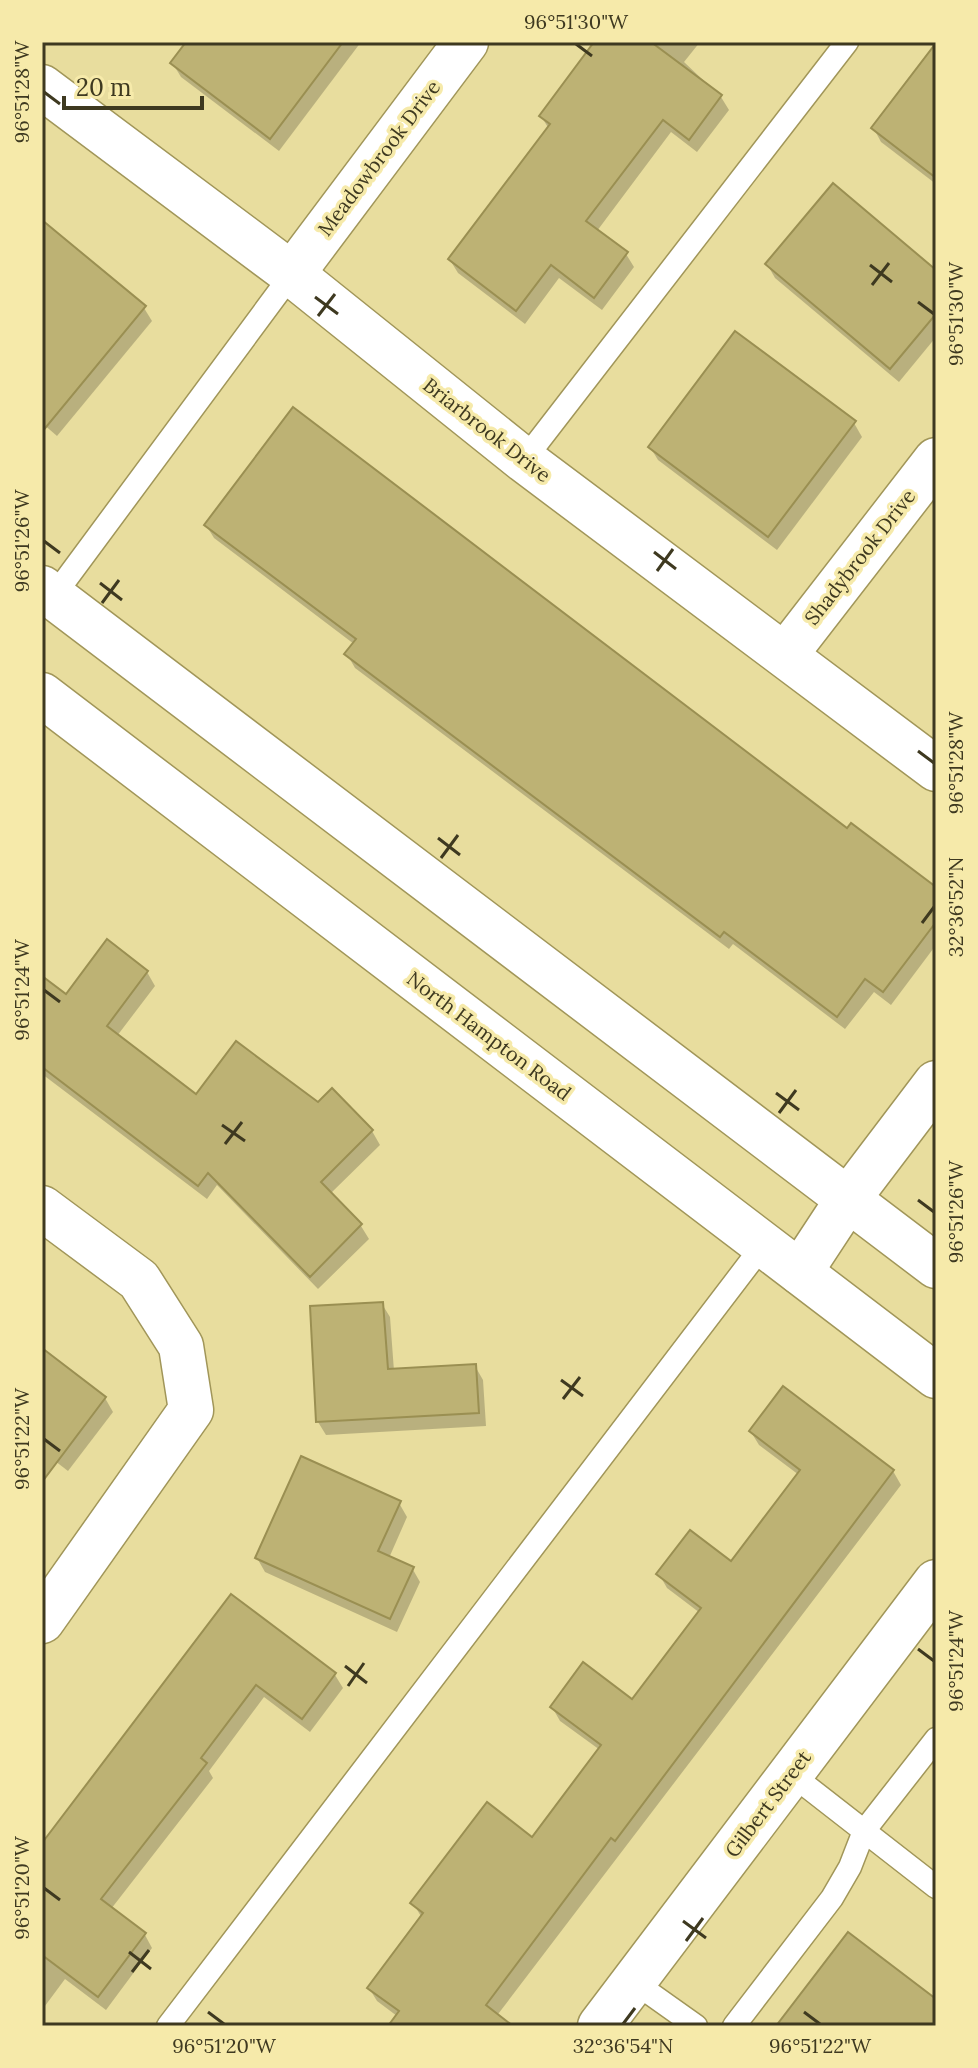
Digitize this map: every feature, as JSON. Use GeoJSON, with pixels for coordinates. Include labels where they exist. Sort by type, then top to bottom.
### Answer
{"type":"FeatureCollection","features":[{"type":"Feature","properties":{"kind":"street","name":"Meadowbrook Drive"},"geometry":{"type":"LineString","coordinates":[[292,274],[466,42]]}},
{"type":"Feature","properties":{"kind":"street","name":"Briarbrook Drive"},"geometry":{"type":"LineString","coordinates":[[42,87],[292,274],[524,460],[936,769]]}},
{"type":"Feature","properties":{"kind":"street","name":"Shadybrook Drive"},"geometry":{"type":"LineString","coordinates":[[785,655],[936,460]]}},
{"type":"Feature","properties":{"kind":"street"},"geometry":{"type":"LineString","coordinates":[[46,599],[936,1266]]}},
{"type":"Feature","properties":{"kind":"street","name":"North Hampton Road"},"geometry":{"type":"LineString","coordinates":[[42,695],[936,1376]]}},
{"type":"Feature","properties":{"kind":"street"},"geometry":{"type":"LineString","coordinates":[[800,1272],[848,1199],[936,1083]]}},
{"type":"Feature","properties":{"kind":"street"},"geometry":{"type":"LineString","coordinates":[[42,1208],[139,1280],[181,1346],[191,1410],[42,1621]]}},
{"type":"Feature","properties":{"kind":"street","name":"Gilbert Street"},"geometry":{"type":"LineString","coordinates":[[600,2026],[936,1582]]}},
{"type":"Feature","properties":{"kind":"lane"},"geometry":{"type":"LineString","coordinates":[[524,460],[847,42]]}},
{"type":"Feature","properties":{"kind":"lane"},"geometry":{"type":"LineString","coordinates":[[46,599],[292,274]]}},
{"type":"Feature","properties":{"kind":"lane"},"geometry":{"type":"LineString","coordinates":[[168,2026],[764,1244]]}},
{"type":"Feature","properties":{"kind":"lane"},"geometry":{"type":"LineString","coordinates":[[734,2026],[832,1898],[850,1867],[864,1831],[936,1739]]}},
{"type":"Feature","properties":{"kind":"lane"},"geometry":{"type":"LineString","coordinates":[[791,1774],[936,1887]]}},
{"type":"Feature","properties":{"kind":"lane"},"geometry":{"type":"LineString","coordinates":[[634,1982],[696,2026]]}},
{"type":"Feature","properties":{"kind":"building"},"geometry":{"type":"Polygon","coordinates":[[[186,42],[343,42],[270,139],[170,63],[186,42]]]}},
{"type":"Feature","properties":{"kind":"building"},"geometry":{"type":"Polygon","coordinates":[[[594,42],[651,42],[722,95],[689,140],[663,120],[586,221],[628,252],[594,298],[551,265],[516,311],[448,259],[550,124],[539,116],[594,42]]]}},
{"type":"Feature","properties":{"kind":"building"},"geometry":{"type":"Polygon","coordinates":[[[936,43],[936,178],[871,128],[936,43]]]}},
{"type":"Feature","properties":{"kind":"building"},"geometry":{"type":"Polygon","coordinates":[[[833,183],[936,270],[936,314],[890,369],[765,264],[833,183]]]}},
{"type":"Feature","properties":{"kind":"building"},"geometry":{"type":"Polygon","coordinates":[[[42,220],[146,306],[42,432],[42,220]]]}},
{"type":"Feature","properties":{"kind":"building"},"geometry":{"type":"Polygon","coordinates":[[[735,331],[856,421],[768,537],[648,447],[735,331]]]}},
{"type":"Feature","properties":{"kind":"building"},"geometry":{"type":"Polygon","coordinates":[[[293,407],[847,828],[851,823],[936,887],[936,922],[883,992],[865,979],[837,1017],[724,932],[720,937],[344,654],[356,639],[204,525],[293,407]]]}},
{"type":"Feature","properties":{"kind":"building"},"geometry":{"type":"Polygon","coordinates":[[[107,939],[148,971],[107,1026],[196,1094],[236,1041],[318,1102],[332,1088],[373,1130],[321,1182],[362,1224],[310,1277],[208,1173],[198,1186],[42,1067],[42,976],[66,994],[107,939]]]}},
{"type":"Feature","properties":{"kind":"building"},"geometry":{"type":"Polygon","coordinates":[[[383,1302],[388,1369],[476,1364],[479,1413],[316,1422],[310,1306],[383,1302]]]}},
{"type":"Feature","properties":{"kind":"building"},"geometry":{"type":"Polygon","coordinates":[[[42,1348],[106,1397],[42,1482],[42,1348]]]}},
{"type":"Feature","properties":{"kind":"building"},"geometry":{"type":"Polygon","coordinates":[[[783,1386],[894,1470],[615,1841],[611,1838],[486,2005],[513,2026],[388,2026],[399,2011],[367,1988],[423,1913],[410,1903],[487,1802],[532,1837],[601,1745],[550,1707],[583,1662],[632,1699],[701,1608],[656,1574],[690,1530],[731,1561],[800,1470],[749,1431],[783,1386]]]}},
{"type":"Feature","properties":{"kind":"building"},"geometry":{"type":"Polygon","coordinates":[[[301,1456],[401,1501],[378,1551],[414,1567],[390,1619],[255,1558],[301,1456]]]}},
{"type":"Feature","properties":{"kind":"building"},"geometry":{"type":"Polygon","coordinates":[[[231,1594],[336,1673],[302,1719],[256,1685],[201,1758],[207,1763],[101,1899],[146,1933],[98,1997],[42,1955],[42,1843],[231,1594]]]}},
{"type":"Feature","properties":{"kind":"building"},"geometry":{"type":"Polygon","coordinates":[[[848,1932],[936,1999],[936,2026],[776,2026],[848,1932]]]}}]}
